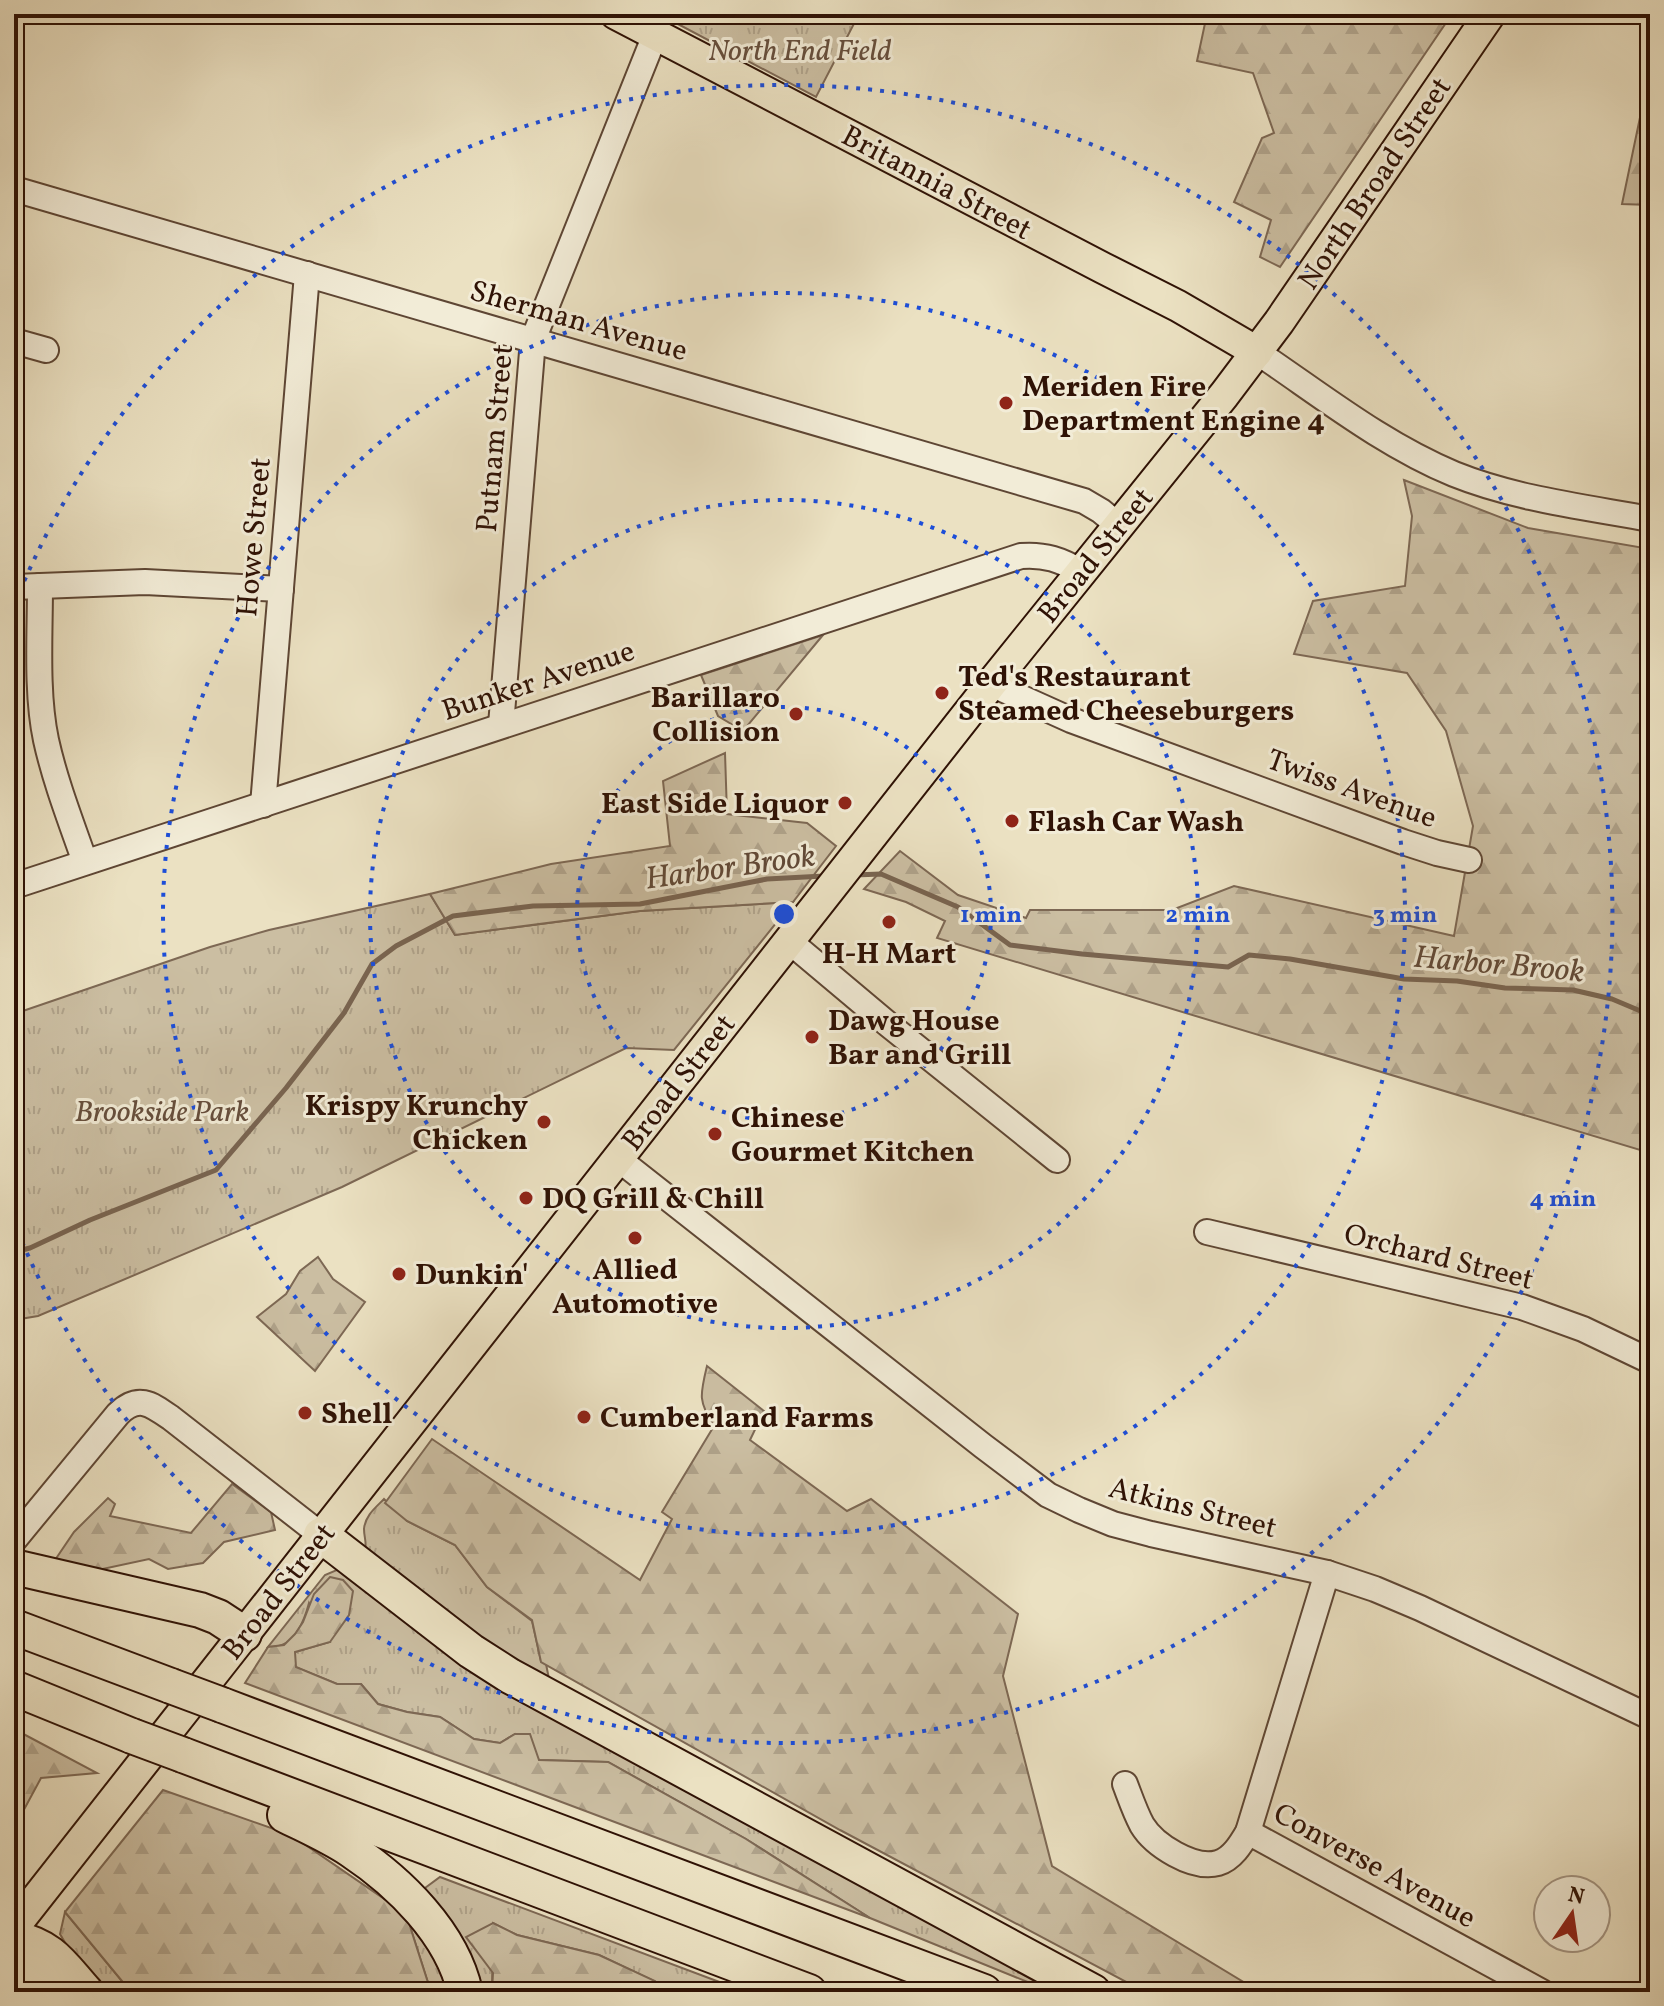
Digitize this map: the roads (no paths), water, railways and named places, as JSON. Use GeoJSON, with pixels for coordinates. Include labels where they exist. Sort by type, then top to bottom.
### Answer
{"type":"FeatureCollection","features":[{"type":"Feature","properties":{"kind":"highway"},"geometry":{"type":"LineString","coordinates":[[321,1535],[471,1651],[510,1676],[1093,1992]]}},
{"type":"Feature","properties":{"kind":"highway"},"geometry":{"type":"LineString","coordinates":[[14,1567],[190,1607],[218,1617],[244,1634]]}},
{"type":"Feature","properties":{"kind":"highway"},"geometry":{"type":"LineString","coordinates":[[14,1627],[984,1992]]}},
{"type":"Feature","properties":{"kind":"highway"},"geometry":{"type":"LineString","coordinates":[[14,1688],[132,1736],[809,1992]]}},
{"type":"Feature","properties":{"kind":"highway"},"geometry":{"type":"LineString","coordinates":[[195,1760],[249,1796],[340,1843],[379,1871],[436,1931],[454,1960],[465,1992]]}},
{"type":"Feature","properties":{"kind":"highway"},"geometry":{"type":"LineString","coordinates":[[14,1938],[31,1942],[49,1952],[86,1992]]}},
{"type":"Feature","properties":{"kind":"highway"},"geometry":{"type":"LineString","coordinates":[[14,1949],[49,1992]]}},
{"type":"Feature","properties":{"kind":"main road","name":"Britannia Street"},"geometry":{"type":"LineString","coordinates":[[616,14],[1178,306],[1257,352]]}},
{"type":"Feature","properties":{"kind":"main road","name":"North Broad Street"},"geometry":{"type":"LineString","coordinates":[[1257,352],[1490,14]]}},
{"type":"Feature","properties":{"kind":"main road","name":"Broad Street"},"geometry":{"type":"LineString","coordinates":[[14,1927],[991,684],[1257,352]]}},
{"type":"Feature","properties":{"kind":"street","name":"Putnam Street"},"geometry":{"type":"LineString","coordinates":[[501,725],[533,340],[655,35]]}},
{"type":"Feature","properties":{"kind":"street","name":"Sherman Avenue"},"geometry":{"type":"LineString","coordinates":[[14,189],[1084,501],[1119,526]]}},
{"type":"Feature","properties":{"kind":"street","name":"Howe Street"},"geometry":{"type":"LineString","coordinates":[[263,805],[307,274]]}},
{"type":"Feature","properties":{"kind":"street"},"geometry":{"type":"LineString","coordinates":[[14,341],[46,350]]}},
{"type":"Feature","properties":{"kind":"street"},"geometry":{"type":"LineString","coordinates":[[1257,352],[1386,439],[1464,478],[1506,491],[1650,519]]}},
{"type":"Feature","properties":{"kind":"street","name":"Bunker Avenue"},"geometry":{"type":"LineString","coordinates":[[14,886],[1021,556],[1052,557],[1082,572]]}},
{"type":"Feature","properties":{"kind":"street"},"geometry":{"type":"LineString","coordinates":[[14,587],[145,582],[281,589]]}},
{"type":"Feature","properties":{"kind":"street"},"geometry":{"type":"LineString","coordinates":[[40,586],[41,700],[45,737],[85,862]]}},
{"type":"Feature","properties":{"kind":"street","name":"Twiss Avenue"},"geometry":{"type":"LineString","coordinates":[[991,684],[1071,720],[1403,842],[1469,860]]}},
{"type":"Feature","properties":{"kind":"street"},"geometry":{"type":"LineString","coordinates":[[789,941],[1057,1160]]}},
{"type":"Feature","properties":{"kind":"street","name":"Atkins Street"},"geometry":{"type":"LineString","coordinates":[[617,1158],[1048,1495],[1125,1527],[1327,1573],[1375,1589],[1650,1717]]}},
{"type":"Feature","properties":{"kind":"street","name":"Orchard Street"},"geometry":{"type":"LineString","coordinates":[[1207,1232],[1522,1307],[1583,1329],[1650,1361]]}},
{"type":"Feature","properties":{"kind":"street"},"geometry":{"type":"LineString","coordinates":[[14,1540],[118,1414],[136,1402],[152,1406],[171,1418],[321,1535]]}},
{"type":"Feature","properties":{"kind":"street","name":"Converse Avenue"},"geometry":{"type":"LineString","coordinates":[[1327,1573],[1248,1832],[1542,1992]]}},
{"type":"Feature","properties":{"kind":"street"},"geometry":{"type":"LineString","coordinates":[[1125,1784],[1143,1827],[1173,1854],[1202,1864],[1217,1864],[1241,1845],[1248,1832]]}},
{"type":"Feature","properties":{"kind":"waterway","name":"Harbor Brook"},"geometry":{"type":"LineString","coordinates":[[854,875],[881,874],[958,907],[1010,945],[1228,967],[1249,955],[1290,959],[1404,979],[1457,981],[1505,988],[1573,990],[1612,999],[1650,1015]]}},
{"type":"Feature","properties":{"kind":"waterway","name":"Harbor Brook"},"geometry":{"type":"LineString","coordinates":[[14,1252],[216,1170],[286,1088],[344,1013],[372,964],[396,946],[453,916],[533,906],[640,904],[767,879],[824,876]]}},
{"type":"Feature","properties":{"kind":"place","name":"Meriden Fire Department Engine 4"},"geometry":{"type":"Point","coordinates":[1006,403]}},
{"type":"Feature","properties":{"kind":"place","name":"Ted's Restaurant Steamed Cheeseburgers"},"geometry":{"type":"Point","coordinates":[942,693]}},
{"type":"Feature","properties":{"kind":"place","name":"Barillaro Collision"},"geometry":{"type":"Point","coordinates":[796,714]}},
{"type":"Feature","properties":{"kind":"place","name":"East Side Liquor"},"geometry":{"type":"Point","coordinates":[845,803]}},
{"type":"Feature","properties":{"kind":"place","name":"Flash Car Wash"},"geometry":{"type":"Point","coordinates":[1012,821]}},
{"type":"Feature","properties":{"kind":"place","name":"H-H Mart"},"geometry":{"type":"Point","coordinates":[889,922]}},
{"type":"Feature","properties":{"kind":"place","name":"Dawg House Bar and Grill"},"geometry":{"type":"Point","coordinates":[812,1037]}},
{"type":"Feature","properties":{"kind":"place","name":"Krispy Krunchy Chicken"},"geometry":{"type":"Point","coordinates":[544,1122]}},
{"type":"Feature","properties":{"kind":"place","name":"Chinese Gourmet Kitchen"},"geometry":{"type":"Point","coordinates":[715,1134]}},
{"type":"Feature","properties":{"kind":"place","name":"DQ Grill & Chill"},"geometry":{"type":"Point","coordinates":[526,1198]}},
{"type":"Feature","properties":{"kind":"place","name":"Allied Automotive"},"geometry":{"type":"Point","coordinates":[635,1238]}},
{"type":"Feature","properties":{"kind":"place","name":"Dunkin'"},"geometry":{"type":"Point","coordinates":[399,1274]}},
{"type":"Feature","properties":{"kind":"place","name":"Shell"},"geometry":{"type":"Point","coordinates":[305,1413]}},
{"type":"Feature","properties":{"kind":"place","name":"Cumberland Farms"},"geometry":{"type":"Point","coordinates":[584,1417]}},
{"type":"Feature","properties":{"kind":"park label","name":"North End Field"},"geometry":{"type":"Point","coordinates":[800,50]}},
{"type":"Feature","properties":{"kind":"park label","name":"Brookside Park"},"geometry":{"type":"Point","coordinates":[162,1111]}}]}
